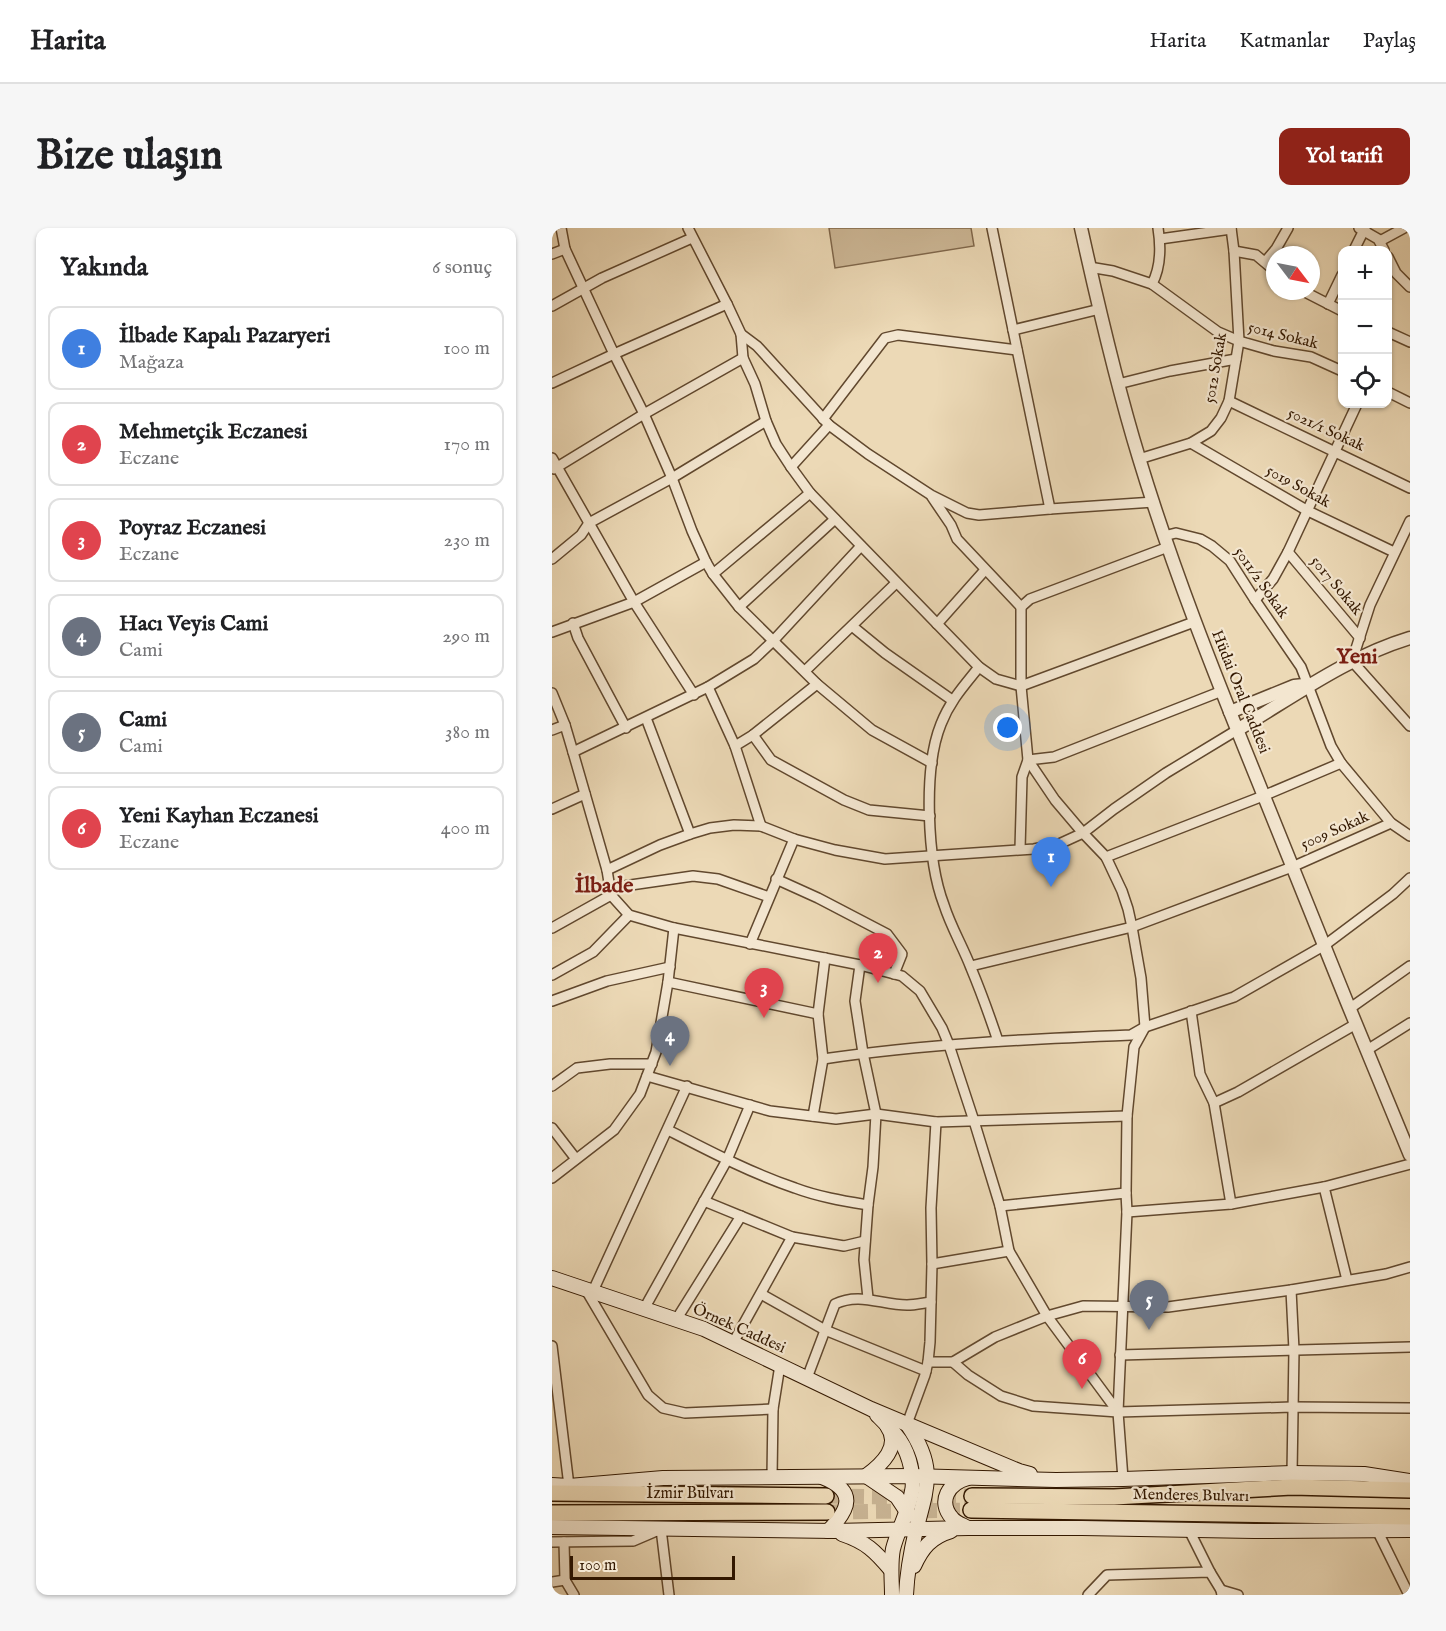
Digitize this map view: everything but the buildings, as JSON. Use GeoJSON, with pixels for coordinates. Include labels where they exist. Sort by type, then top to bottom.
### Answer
{"type":"FeatureCollection","features":[{"type":"Feature","properties":{"kind":"main road","name":"Örnek Caddesi"},"geometry":{"type":"LineString","coordinates":[[552,1278],[704,1329],[871,1409],[1019,1471],[1056,1480]]}},
{"type":"Feature","properties":{"kind":"main road"},"geometry":{"type":"LineString","coordinates":[[866,1476],[880,1466],[888,1455],[892,1437],[890,1429],[871,1409]]}},
{"type":"Feature","properties":{"kind":"main road"},"geometry":{"type":"LineString","coordinates":[[871,1409],[903,1443],[913,1483],[923,1510],[930,1517],[961,1528]]}},
{"type":"Feature","properties":{"kind":"main road"},"geometry":{"type":"LineString","coordinates":[[906,1590],[928,1484],[923,1452],[907,1424]]}},
{"type":"Feature","properties":{"kind":"main road"},"geometry":{"type":"LineString","coordinates":[[552,1485],[569,1486],[663,1478],[866,1476],[913,1483],[928,1476],[1056,1480],[1292,1473],[1410,1473]]}},
{"type":"Feature","properties":{"kind":"main road"},"geometry":{"type":"LineString","coordinates":[[1366,1474],[1410,1481]]}},
{"type":"Feature","properties":{"kind":"main road"},"geometry":{"type":"LineString","coordinates":[[866,1476],[897,1497],[917,1529]]}},
{"type":"Feature","properties":{"kind":"main road"},"geometry":{"type":"LineString","coordinates":[[821,1477],[838,1485],[847,1502],[844,1513],[831,1531]]}},
{"type":"Feature","properties":{"kind":"main road"},"geometry":{"type":"LineString","coordinates":[[961,1528],[951,1518],[946,1501],[949,1488],[970,1477]]}},
{"type":"Feature","properties":{"kind":"main road"},"geometry":{"type":"LineString","coordinates":[[892,1595],[892,1551],[907,1510],[913,1483]]}},
{"type":"Feature","properties":{"kind":"main road","name":"Menderes Bulvarı"},"geometry":{"type":"LineString","coordinates":[[1410,1490],[1292,1488],[971,1503],[1410,1517]]}},
{"type":"Feature","properties":{"kind":"main road","name":"İzmir Bulvarı"},"geometry":{"type":"LineString","coordinates":[[552,1493],[826,1496]]}},
{"type":"Feature","properties":{"kind":"main road","name":"İzmir Bulvarı"},"geometry":{"type":"LineString","coordinates":[[552,1513],[827,1512]]}},
{"type":"Feature","properties":{"kind":"main road"},"geometry":{"type":"LineString","coordinates":[[552,1527],[831,1531],[961,1528],[1410,1530]]}},
{"type":"Feature","properties":{"kind":"main road"},"geometry":{"type":"LineString","coordinates":[[906,1590],[919,1555],[925,1546],[942,1533],[961,1528]]}},
{"type":"Feature","properties":{"kind":"main road"},"geometry":{"type":"LineString","coordinates":[[831,1531],[866,1544],[891,1570]]}},
{"type":"Feature","properties":{"kind":"street"},"geometry":{"type":"LineString","coordinates":[[561,228],[565,249],[644,414],[705,562],[713,574],[739,607],[817,684],[872,730],[932,763]]}},
{"type":"Feature","properties":{"kind":"street"},"geometry":{"type":"LineString","coordinates":[[688,228],[741,334],[743,358],[755,384],[766,421],[776,444],[791,467],[810,493],[979,667],[996,679],[1021,686],[1194,622]]}},
{"type":"Feature","properties":{"kind":"street"},"geometry":{"type":"LineString","coordinates":[[992,228],[1050,509]]}},
{"type":"Feature","properties":{"kind":"street","name":"Hüdai Oral Caddesi"},"geometry":{"type":"LineString","coordinates":[[1081,228],[1118,384],[1166,542],[1194,622],[1410,1155]]}},
{"type":"Feature","properties":{"kind":"street"},"geometry":{"type":"LineString","coordinates":[[1152,284],[1157,274],[1160,238],[1158,228]]}},
{"type":"Feature","properties":{"kind":"street"},"geometry":{"type":"LineString","coordinates":[[1160,238],[1231,228]]}},
{"type":"Feature","properties":{"kind":"street","name":"5012 Sokak"},"geometry":{"type":"LineString","coordinates":[[1140,459],[1191,443],[1212,431],[1229,401],[1239,341],[1231,228]]}},
{"type":"Feature","properties":{"kind":"street"},"geometry":{"type":"LineString","coordinates":[[1234,250],[1256,255],[1265,262],[1288,228]]}},
{"type":"Feature","properties":{"kind":"street"},"geometry":{"type":"LineString","coordinates":[[1356,246],[1363,229],[1374,235],[1382,246],[1404,228]]}},
{"type":"Feature","properties":{"kind":"street"},"geometry":{"type":"LineString","coordinates":[[552,306],[602,278],[692,238]]}},
{"type":"Feature","properties":{"kind":"street"},"geometry":{"type":"LineString","coordinates":[[552,254],[565,249]]}},
{"type":"Feature","properties":{"kind":"street"},"geometry":{"type":"LineString","coordinates":[[1392,265],[1396,273],[1410,287]]}},
{"type":"Feature","properties":{"kind":"street","name":"5014 Sokak"},"geometry":{"type":"LineString","coordinates":[[1089,267],[1113,271],[1152,284],[1218,332],[1239,341],[1274,351],[1311,357],[1338,369]]}},
{"type":"Feature","properties":{"kind":"street"},"geometry":{"type":"LineString","coordinates":[[1328,304],[1338,283]]}},
{"type":"Feature","properties":{"kind":"street"},"geometry":{"type":"LineString","coordinates":[[1320,300],[1338,309]]}},
{"type":"Feature","properties":{"kind":"street"},"geometry":{"type":"LineString","coordinates":[[552,383],[727,304]]}},
{"type":"Feature","properties":{"kind":"street"},"geometry":{"type":"LineString","coordinates":[[1013,330],[1100,309]]}},
{"type":"Feature","properties":{"kind":"street"},"geometry":{"type":"LineString","coordinates":[[741,334],[758,346],[826,422],[868,454],[931,495],[967,513],[979,515],[1154,502]]}},
{"type":"Feature","properties":{"kind":"street"},"geometry":{"type":"LineString","coordinates":[[791,467],[885,338],[898,334],[1017,350]]}},
{"type":"Feature","properties":{"kind":"street"},"geometry":{"type":"LineString","coordinates":[[1392,337],[1410,342]]}},
{"type":"Feature","properties":{"kind":"street"},"geometry":{"type":"LineString","coordinates":[[694,695],[634,602],[554,465],[743,358]]}},
{"type":"Feature","properties":{"kind":"street"},"geometry":{"type":"LineString","coordinates":[[1118,384],[1170,371],[1236,359]]}},
{"type":"Feature","properties":{"kind":"street"},"geometry":{"type":"LineString","coordinates":[[1392,394],[1410,403]]}},
{"type":"Feature","properties":{"kind":"street","name":"5021/1 Sokak"},"geometry":{"type":"LineString","coordinates":[[1229,401],[1410,488]]}},
{"type":"Feature","properties":{"kind":"street"},"geometry":{"type":"LineString","coordinates":[[1255,600],[1273,579],[1288,552],[1355,408]]}},
{"type":"Feature","properties":{"kind":"street"},"geometry":{"type":"LineString","coordinates":[[552,558],[581,535],[589,523],[672,478],[766,421]]}},
{"type":"Feature","properties":{"kind":"street","name":"5019 Sokak"},"geometry":{"type":"LineString","coordinates":[[1191,443],[1308,511],[1394,552]]}},
{"type":"Feature","properties":{"kind":"street"},"geometry":{"type":"LineString","coordinates":[[713,574],[810,493]]}},
{"type":"Feature","properties":{"kind":"street"},"geometry":{"type":"LineString","coordinates":[[931,495],[951,525],[957,539],[1021,608],[1021,686],[1028,760],[1022,777],[1020,849]]}},
{"type":"Feature","properties":{"kind":"street"},"geometry":{"type":"LineString","coordinates":[[739,607],[835,519]]}},
{"type":"Feature","properties":{"kind":"street"},"geometry":{"type":"LineString","coordinates":[[1352,661],[1370,604],[1410,521]]}},
{"type":"Feature","properties":{"kind":"street","name":"5011/2 Sokak"},"geometry":{"type":"LineString","coordinates":[[1166,542],[1176,533],[1188,535],[1212,546],[1230,561],[1301,667],[1331,746],[1341,763],[1391,823],[1410,836]]}},
{"type":"Feature","properties":{"kind":"street"},"geometry":{"type":"LineString","coordinates":[[1021,608],[1030,599],[1166,542]]}},
{"type":"Feature","properties":{"kind":"street"},"geometry":{"type":"LineString","coordinates":[[573,752],[694,695],[754,659],[861,546]]}},
{"type":"Feature","properties":{"kind":"street","name":"5017 Sokak"},"geometry":{"type":"LineString","coordinates":[[1288,552],[1360,638]]}},
{"type":"Feature","properties":{"kind":"street"},"geometry":{"type":"LineString","coordinates":[[552,632],[634,602],[705,562]]}},
{"type":"Feature","properties":{"kind":"street"},"geometry":{"type":"LineString","coordinates":[[937,624],[985,570]]}},
{"type":"Feature","properties":{"kind":"street"},"geometry":{"type":"LineString","coordinates":[[805,672],[896,583]]}},
{"type":"Feature","properties":{"kind":"street"},"geometry":{"type":"LineString","coordinates":[[573,623],[578,638],[626,728]]}},
{"type":"Feature","properties":{"kind":"street"},"geometry":{"type":"LineString","coordinates":[[852,626],[885,653],[952,700]]}},
{"type":"Feature","properties":{"kind":"street"},"geometry":{"type":"LineString","coordinates":[[606,870],[690,834],[710,828],[734,825],[761,826],[794,839],[835,850],[885,859],[1034,849],[1059,844],[1083,833],[1166,773],[1308,685],[1352,661],[1408,642]]}},
{"type":"Feature","properties":{"kind":"street"},"geometry":{"type":"LineString","coordinates":[[1352,661],[1410,726]]}},
{"type":"Feature","properties":{"kind":"street"},"geometry":{"type":"LineString","coordinates":[[979,667],[952,700],[940,727],[932,763],[930,816],[932,856],[943,904],[971,966],[998,1041]]}},
{"type":"Feature","properties":{"kind":"street"},"geometry":{"type":"LineString","coordinates":[[735,746],[753,735],[817,684]]}},
{"type":"Feature","properties":{"kind":"street"},"geometry":{"type":"LineString","coordinates":[[1230,712],[1294,686],[1308,685]]}},
{"type":"Feature","properties":{"kind":"street"},"geometry":{"type":"LineString","coordinates":[[708,687],[735,746],[761,826]]}},
{"type":"Feature","properties":{"kind":"street"},"geometry":{"type":"LineString","coordinates":[[1028,760],[1054,757],[1221,691]]}},
{"type":"Feature","properties":{"kind":"street"},"geometry":{"type":"LineString","coordinates":[[552,693],[573,752],[610,892],[629,915],[674,928],[860,965],[902,976],[920,991],[942,1028],[949,1045],[1000,1206],[1009,1251],[1047,1316],[1118,1412]]}},
{"type":"Feature","properties":{"kind":"street"},"geometry":{"type":"LineString","coordinates":[[645,718],[690,834]]}},
{"type":"Feature","properties":{"kind":"street"},"geometry":{"type":"LineString","coordinates":[[552,730],[565,725]]}},
{"type":"Feature","properties":{"kind":"street"},"geometry":{"type":"LineString","coordinates":[[753,735],[771,760],[844,800],[869,810],[930,816]]}},
{"type":"Feature","properties":{"kind":"street"},"geometry":{"type":"LineString","coordinates":[[1028,760],[1055,800],[1106,857],[1128,909],[1140,978],[1145,1027],[1134,1047],[1127,1116],[1127,1212],[1118,1412],[1123,1479]]}},
{"type":"Feature","properties":{"kind":"street"},"geometry":{"type":"LineString","coordinates":[[1106,857],[1341,763]]}},
{"type":"Feature","properties":{"kind":"street"},"geometry":{"type":"LineString","coordinates":[[552,808],[585,794]]}},
{"type":"Feature","properties":{"kind":"street","name":"5009 Sokak"},"geometry":{"type":"LineString","coordinates":[[971,966],[1132,927],[1292,867],[1391,823]]}},
{"type":"Feature","properties":{"kind":"street"},"geometry":{"type":"LineString","coordinates":[[750,944],[794,839]]}},
{"type":"Feature","properties":{"kind":"street"},"geometry":{"type":"LineString","coordinates":[[552,928],[610,892],[693,876],[717,879],[769,897]]}},
{"type":"Feature","properties":{"kind":"street"},"geometry":{"type":"LineString","coordinates":[[823,1059],[863,1053],[998,1041],[1131,1035],[1145,1027],[1234,997],[1324,945],[1393,894],[1410,878]]}},
{"type":"Feature","properties":{"kind":"street"},"geometry":{"type":"LineString","coordinates":[[776,879],[887,934],[902,954],[894,974]]}},
{"type":"Feature","properties":{"kind":"street"},"geometry":{"type":"LineString","coordinates":[[552,975],[592,951],[629,915]]}},
{"type":"Feature","properties":{"kind":"street"},"geometry":{"type":"LineString","coordinates":[[552,1178],[614,1130],[640,1094],[656,1052],[668,982],[674,928]]}},
{"type":"Feature","properties":{"kind":"street"},"geometry":{"type":"LineString","coordinates":[[813,1116],[823,1059],[818,1014],[825,958]]}},
{"type":"Feature","properties":{"kind":"street"},"geometry":{"type":"LineString","coordinates":[[860,965],[855,1001],[876,1114],[864,1260],[868,1298]]}},
{"type":"Feature","properties":{"kind":"street"},"geometry":{"type":"LineString","coordinates":[[1349,1009],[1410,966]]}},
{"type":"Feature","properties":{"kind":"street"},"geometry":{"type":"LineString","coordinates":[[552,1001],[607,981],[670,967]]}},
{"type":"Feature","properties":{"kind":"street"},"geometry":{"type":"LineString","coordinates":[[668,982],[818,1014]]}},
{"type":"Feature","properties":{"kind":"street"},"geometry":{"type":"LineString","coordinates":[[1191,1011],[1200,1074],[1215,1102],[1231,1204]]}},
{"type":"Feature","properties":{"kind":"street"},"geometry":{"type":"LineString","coordinates":[[1366,1050],[1410,1023]]}},
{"type":"Feature","properties":{"kind":"street"},"geometry":{"type":"LineString","coordinates":[[1215,1102],[1238,1092],[1356,1024]]}},
{"type":"Feature","properties":{"kind":"street"},"geometry":{"type":"LineString","coordinates":[[552,1086],[577,1068],[610,1064],[652,1064]]}},
{"type":"Feature","properties":{"kind":"street"},"geometry":{"type":"LineString","coordinates":[[647,1076],[770,1111],[836,1119],[876,1114],[936,1122],[1127,1116]]}},
{"type":"Feature","properties":{"kind":"street"},"geometry":{"type":"LineString","coordinates":[[687,1086],[668,1131],[589,1290],[648,1395],[663,1408],[685,1413],[773,1410]]}},
{"type":"Feature","properties":{"kind":"street"},"geometry":{"type":"LineString","coordinates":[[644,1309],[727,1160],[750,1105]]}},
{"type":"Feature","properties":{"kind":"street"},"geometry":{"type":"LineString","coordinates":[[907,1424],[927,1366],[932,1264],[931,1208],[936,1122]]}},
{"type":"Feature","properties":{"kind":"street"},"geometry":{"type":"LineString","coordinates":[[552,1128],[576,1159]]}},
{"type":"Feature","properties":{"kind":"street"},"geometry":{"type":"LineString","coordinates":[[668,1131],[727,1160],[796,1189],[868,1205]]}},
{"type":"Feature","properties":{"kind":"street"},"geometry":{"type":"LineString","coordinates":[[1127,1212],[1231,1204],[1324,1187],[1410,1164]]}},
{"type":"Feature","properties":{"kind":"street"},"geometry":{"type":"LineString","coordinates":[[1324,1187],[1347,1280]]}},
{"type":"Feature","properties":{"kind":"street"},"geometry":{"type":"LineString","coordinates":[[1000,1206],[1126,1193]]}},
{"type":"Feature","properties":{"kind":"street"},"geometry":{"type":"LineString","coordinates":[[704,1201],[792,1237],[844,1245],[865,1241]]}},
{"type":"Feature","properties":{"kind":"street"},"geometry":{"type":"LineString","coordinates":[[676,1320],[741,1216]]}},
{"type":"Feature","properties":{"kind":"street"},"geometry":{"type":"LineString","coordinates":[[733,1343],[792,1237]]}},
{"type":"Feature","properties":{"kind":"street"},"geometry":{"type":"LineString","coordinates":[[932,1264],[1009,1251]]}},
{"type":"Feature","properties":{"kind":"street"},"geometry":{"type":"LineString","coordinates":[[761,1294],[825,1330],[927,1366],[953,1362],[994,1337],[1047,1316],[1083,1306],[1168,1307],[1291,1290],[1386,1274],[1410,1267]]}},
{"type":"Feature","properties":{"kind":"street"},"geometry":{"type":"LineString","coordinates":[[1291,1290],[1294,1350],[1292,1473]]}},
{"type":"Feature","properties":{"kind":"street"},"geometry":{"type":"LineString","coordinates":[[807,1378],[835,1304],[868,1298],[907,1305],[931,1302]]}},
{"type":"Feature","properties":{"kind":"street"},"geometry":{"type":"LineString","coordinates":[[552,1346],[569,1486]]}},
{"type":"Feature","properties":{"kind":"street"},"geometry":{"type":"LineString","coordinates":[[1120,1355],[1410,1347]]}},
{"type":"Feature","properties":{"kind":"street"},"geometry":{"type":"LineString","coordinates":[[953,1362],[968,1375],[1001,1396],[1032,1407],[1118,1412],[1292,1407],[1410,1408]]}},
{"type":"Feature","properties":{"kind":"street"},"geometry":{"type":"LineString","coordinates":[[772,1477],[773,1410],[780,1365]]}},
{"type":"Feature","properties":{"kind":"street"},"geometry":{"type":"LineString","coordinates":[[552,1542],[633,1541],[662,1529],[669,1595]]}},
{"type":"Feature","properties":{"kind":"street"},"geometry":{"type":"LineString","coordinates":[[1189,1530],[1222,1592],[1238,1595]]}},
{"type":"Feature","properties":{"kind":"street"},"geometry":{"type":"LineString","coordinates":[[1377,1530],[1409,1595]]}},
{"type":"Feature","properties":{"kind":"street"},"geometry":{"type":"LineString","coordinates":[[564,1542],[565,1580],[574,1595]]}},
{"type":"Feature","properties":{"kind":"street"},"geometry":{"type":"LineString","coordinates":[[1088,1595],[1099,1591],[1107,1575],[1210,1572]]}},
{"type":"Feature","properties":{"kind":"street"},"geometry":{"type":"LineString","coordinates":[[552,1582],[565,1580]]}},
{"type":"Feature","properties":{"kind":"shaded area"},"geometry":{"type":"Polygon","coordinates":[[[829,228],[971,228],[974,246],[835,268],[829,228]]]}},
{"type":"Feature","properties":{"kind":"tunnel"},"geometry":{"type":"LineString","coordinates":[[826,1496],[972,1496]]}},
{"type":"Feature","properties":{"kind":"tunnel"},"geometry":{"type":"LineString","coordinates":[[830,1512],[971,1510]]}},
{"type":"Feature","properties":{"kind":"place","name":"İlbade Kapalı Pazaryeri"},"geometry":{"type":"Point","coordinates":[1051,887]}},
{"type":"Feature","properties":{"kind":"place","name":"Mehmetçik Eczanesi"},"geometry":{"type":"Point","coordinates":[878,983]}},
{"type":"Feature","properties":{"kind":"place","name":"Poyraz Eczanesi"},"geometry":{"type":"Point","coordinates":[764,1018]}},
{"type":"Feature","properties":{"kind":"place","name":"Hacı Veyis Cami"},"geometry":{"type":"Point","coordinates":[670,1066]}},
{"type":"Feature","properties":{"kind":"place","name":"Cami"},"geometry":{"type":"Point","coordinates":[1149,1330]}},
{"type":"Feature","properties":{"kind":"place","name":"Yeni Kayhan Eczanesi"},"geometry":{"type":"Point","coordinates":[1082,1389]}},
{"type":"Feature","properties":{"kind":"district","name":"Yeni"},"geometry":{"type":"Point","coordinates":[1357,657]}},
{"type":"Feature","properties":{"kind":"district","name":"İlbade"},"geometry":{"type":"Point","coordinates":[604,886]}}]}
